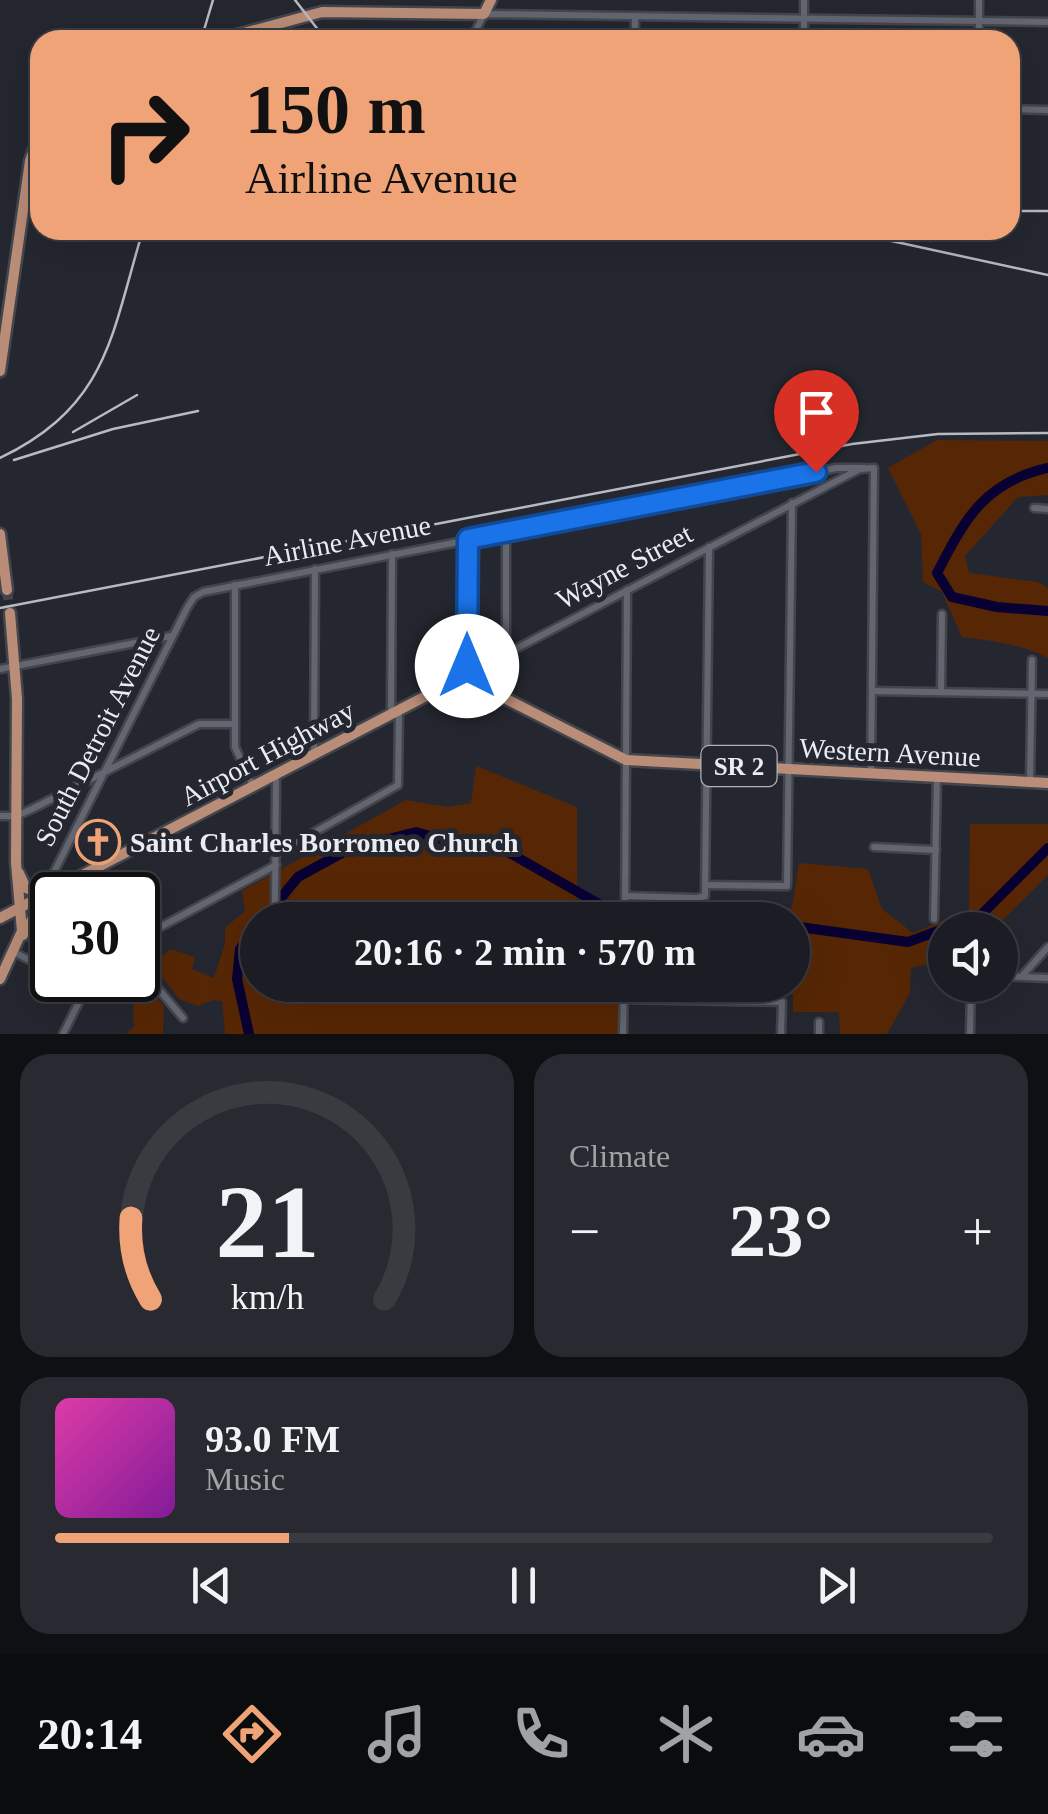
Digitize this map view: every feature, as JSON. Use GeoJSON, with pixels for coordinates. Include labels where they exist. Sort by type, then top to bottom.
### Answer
{"type":"FeatureCollection","features":[{"type":"Feature","properties":{"kind":"main road"},"geometry":{"type":"LineString","coordinates":[[255,30],[327,12],[484,14],[492,0]]}},
{"type":"Feature","properties":{"kind":"main road"},"geometry":{"type":"LineString","coordinates":[[0,372],[30,161]]}},
{"type":"Feature","properties":{"kind":"main road"},"geometry":{"type":"LineString","coordinates":[[0,534],[7,590]]}},
{"type":"Feature","properties":{"kind":"main road"},"geometry":{"type":"LineString","coordinates":[[0,979],[22,925],[16,863],[16,666],[10,612]]}},
{"type":"Feature","properties":{"kind":"main road","name":"Western Avenue"},"geometry":{"type":"LineString","coordinates":[[449,684],[460,680],[476,684],[626,760],[1048,783]]}},
{"type":"Feature","properties":{"kind":"main road","name":"Airport Highway"},"geometry":{"type":"LineString","coordinates":[[89,872],[449,684]]}},
{"type":"Feature","properties":{"kind":"main road"},"geometry":{"type":"LineString","coordinates":[[16,863],[30,889]]}},
{"type":"Feature","properties":{"kind":"main road","name":"Airport Highway"},"geometry":{"type":"LineString","coordinates":[[0,918],[30,902]]}},
{"type":"Feature","properties":{"kind":"main road"},"geometry":{"type":"LineString","coordinates":[[19,940],[30,926]]}},
{"type":"Feature","properties":{"kind":"street"},"geometry":{"type":"LineString","coordinates":[[318,0],[327,12]]}},
{"type":"Feature","properties":{"kind":"street"},"geometry":{"type":"LineString","coordinates":[[804,0],[804,30]]}},
{"type":"Feature","properties":{"kind":"street"},"geometry":{"type":"LineString","coordinates":[[979,0],[979,30]]}},
{"type":"Feature","properties":{"kind":"street"},"geometry":{"type":"LineString","coordinates":[[477,30],[484,14],[1048,22]]}},
{"type":"Feature","properties":{"kind":"street"},"geometry":{"type":"LineString","coordinates":[[634,30],[635,16]]}},
{"type":"Feature","properties":{"kind":"street"},"geometry":{"type":"LineString","coordinates":[[1020,109],[1048,110]]}},
{"type":"Feature","properties":{"kind":"street","name":"Airline Avenue"},"geometry":{"type":"LineString","coordinates":[[194,597],[315,568],[836,468],[864,468]]}},
{"type":"Feature","properties":{"kind":"street","name":"Wayne Street"},"geometry":{"type":"LineString","coordinates":[[449,684],[792,504],[864,468],[874,468],[872,691]]}},
{"type":"Feature","properties":{"kind":"street"},"geometry":{"type":"LineString","coordinates":[[705,884],[787,886],[792,504]]}},
{"type":"Feature","properties":{"kind":"street"},"geometry":{"type":"LineString","coordinates":[[1034,508],[1048,509]]}},
{"type":"Feature","properties":{"kind":"street"},"geometry":{"type":"LineString","coordinates":[[506,532],[506,653]]}},
{"type":"Feature","properties":{"kind":"street"},"geometry":{"type":"LineString","coordinates":[[467,673],[468,539]]}},
{"type":"Feature","properties":{"kind":"street"},"geometry":{"type":"LineString","coordinates":[[627,590],[625,900],[697,898],[705,896],[709,547]]}},
{"type":"Feature","properties":{"kind":"street"},"geometry":{"type":"LineString","coordinates":[[276,854],[398,786],[392,554]]}},
{"type":"Feature","properties":{"kind":"street"},"geometry":{"type":"LineString","coordinates":[[314,754],[315,568]]}},
{"type":"Feature","properties":{"kind":"street"},"geometry":{"type":"LineString","coordinates":[[235,585],[235,747],[253,786]]}},
{"type":"Feature","properties":{"kind":"street","name":"South Detroit Avenue"},"geometry":{"type":"LineString","coordinates":[[56,872],[194,597]]}},
{"type":"Feature","properties":{"kind":"street"},"geometry":{"type":"LineString","coordinates":[[941,692],[942,614]]}},
{"type":"Feature","properties":{"kind":"street"},"geometry":{"type":"LineString","coordinates":[[0,669],[173,636]]}},
{"type":"Feature","properties":{"kind":"street"},"geometry":{"type":"LineString","coordinates":[[1030,782],[1032,660]]}},
{"type":"Feature","properties":{"kind":"street"},"geometry":{"type":"LineString","coordinates":[[871,773],[872,691],[1048,694]]}},
{"type":"Feature","properties":{"kind":"street"},"geometry":{"type":"LineString","coordinates":[[0,816],[16,816],[199,724],[235,724]]}},
{"type":"Feature","properties":{"kind":"street"},"geometry":{"type":"LineString","coordinates":[[275,902],[276,774]]}},
{"type":"Feature","properties":{"kind":"street"},"geometry":{"type":"LineString","coordinates":[[934,912],[937,777]]}},
{"type":"Feature","properties":{"kind":"street"},"geometry":{"type":"LineString","coordinates":[[874,847],[936,850]]}},
{"type":"Feature","properties":{"kind":"street"},"geometry":{"type":"LineString","coordinates":[[160,927],[276,866]]}},
{"type":"Feature","properties":{"kind":"street"},"geometry":{"type":"LineString","coordinates":[[1022,977],[1048,947]]}},
{"type":"Feature","properties":{"kind":"street"},"geometry":{"type":"LineString","coordinates":[[14,952],[30,960]]}},
{"type":"Feature","properties":{"kind":"street"},"geometry":{"type":"LineString","coordinates":[[1018,977],[1048,978]]}},
{"type":"Feature","properties":{"kind":"street"},"geometry":{"type":"LineString","coordinates":[[160,991],[183,1018]]}},
{"type":"Feature","properties":{"kind":"street"},"geometry":{"type":"LineString","coordinates":[[63,1034],[79,1002]]}},
{"type":"Feature","properties":{"kind":"street"},"geometry":{"type":"LineString","coordinates":[[623,1034],[624,1002]]}},
{"type":"Feature","properties":{"kind":"street"},"geometry":{"type":"LineString","coordinates":[[781,1034],[782,1002]]}},
{"type":"Feature","properties":{"kind":"street"},"geometry":{"type":"LineString","coordinates":[[970,1034],[971,1002]]}},
{"type":"Feature","properties":{"kind":"street"},"geometry":{"type":"LineString","coordinates":[[819,1022],[819,1034]]}},
{"type":"Feature","properties":{"kind":"shaded area"},"geometry":{"type":"Polygon","coordinates":[[[937,440],[1048,441],[1048,495],[1018,497],[965,556],[969,573],[1038,582],[1048,588],[1048,658],[1017,646],[962,637],[942,592],[923,582],[921,534],[888,468],[937,440]]]}},
{"type":"Feature","properties":{"kind":"shaded area"},"geometry":{"type":"Polygon","coordinates":[[[476,766],[577,807],[577,902],[244,902],[242,891],[406,800],[448,807],[471,803],[476,766]]]}},
{"type":"Feature","properties":{"kind":"shaded area"},"geometry":{"type":"Polygon","coordinates":[[[970,824],[1048,824],[1048,875],[1011,912],[964,912],[969,910],[970,824]]]}},
{"type":"Feature","properties":{"kind":"shaded area"},"geometry":{"type":"Polygon","coordinates":[[[799,863],[868,869],[882,909],[913,933],[928,927],[928,964],[911,968],[910,993],[887,1034],[840,1034],[839,1012],[793,1012],[793,1002],[810,1002],[810,902],[793,902],[799,863]]]}},
{"type":"Feature","properties":{"kind":"shaded area"},"geometry":{"type":"Polygon","coordinates":[[[240,915],[240,1002],[618,1002],[618,1034],[225,1034],[222,1001],[212,1000],[198,1006],[179,999],[160,974],[160,958],[170,949],[195,957],[192,969],[214,978],[225,944],[225,928],[240,915]]]}},
{"type":"Feature","properties":{"kind":"shaded area"},"geometry":{"type":"Polygon","coordinates":[[[133,1002],[160,1002],[164,1006],[163,1034],[126,1034],[134,1027],[133,1002]]]}},
{"type":"Feature","properties":{"kind":"waterway"},"geometry":{"type":"LineString","coordinates":[[1048,468],[1026,474],[992,493],[968,520],[937,573],[952,597],[997,607],[1048,611]]}},
{"type":"Feature","properties":{"kind":"waterway"},"geometry":{"type":"LineString","coordinates":[[278,902],[298,877],[349,849],[416,832],[508,852],[596,902]]}},
{"type":"Feature","properties":{"kind":"waterway"},"geometry":{"type":"LineString","coordinates":[[810,928],[908,942],[981,915],[1048,848]]}},
{"type":"Feature","properties":{"kind":"waterway"},"geometry":{"type":"LineString","coordinates":[[240,949],[240,993]]}},
{"type":"Feature","properties":{"kind":"waterway"},"geometry":{"type":"LineString","coordinates":[[242,1002],[249,1034]]}},
{"type":"Feature","properties":{"kind":"tunnel"},"geometry":{"type":"LineString","coordinates":[[7,590],[10,613]]}},
{"type":"Feature","properties":{"kind":"railway"},"geometry":{"type":"LineString","coordinates":[[204,30],[213,0]]}},
{"type":"Feature","properties":{"kind":"railway"},"geometry":{"type":"LineString","coordinates":[[295,0],[318,30]]}},
{"type":"Feature","properties":{"kind":"railway"},"geometry":{"type":"LineString","coordinates":[[1020,211],[1048,211]]}},
{"type":"Feature","properties":{"kind":"railway"},"geometry":{"type":"LineString","coordinates":[[0,458],[64,415],[85,390],[112,334],[140,240]]}},
{"type":"Feature","properties":{"kind":"railway"},"geometry":{"type":"LineString","coordinates":[[887,240],[1048,275]]}},
{"type":"Feature","properties":{"kind":"railway"},"geometry":{"type":"LineString","coordinates":[[73,432],[137,395]]}},
{"type":"Feature","properties":{"kind":"railway"},"geometry":{"type":"LineString","coordinates":[[14,460],[113,429],[198,411]]}},
{"type":"Feature","properties":{"kind":"railway"},"geometry":{"type":"LineString","coordinates":[[0,608],[852,444],[938,434],[1048,433]]}},
{"type":"Feature","properties":{"kind":"place","name":"Saint Charles Borromeo Church"},"geometry":{"type":"Point","coordinates":[98,842]}},
{"type":"Feature","properties":{"kind":"route"},"geometry":{"type":"LineString","coordinates":[[467,666],[468,539],[816,472]]}}]}
